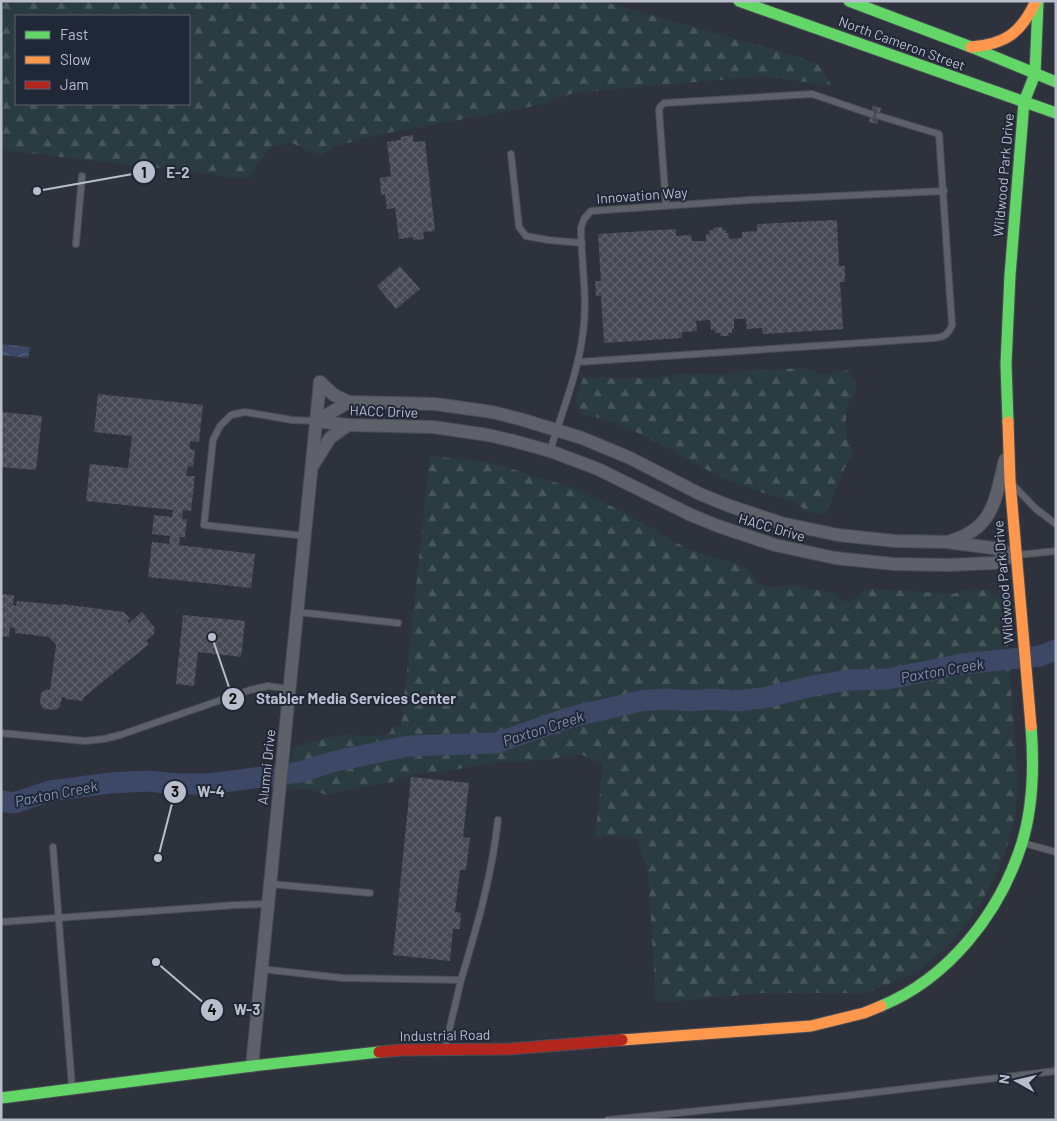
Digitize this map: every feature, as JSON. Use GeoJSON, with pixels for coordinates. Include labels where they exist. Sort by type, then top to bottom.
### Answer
{"type":"FeatureCollection","features":[{"type":"Feature","properties":{"kind":"main road","name":"North Cameron Street"},"geometry":{"type":"LineString","coordinates":[[739,1],[1056,113]]}},
{"type":"Feature","properties":{"kind":"main road","name":"North Cameron Street"},"geometry":{"type":"LineString","coordinates":[[849,1],[971,47],[1056,82]]}},
{"type":"Feature","properties":{"kind":"main road","name":"Wildwood Park Drive"},"geometry":{"type":"LineString","coordinates":[[888,1003],[910,991],[931,976],[968,942],[996,901],[1016,862],[1028,823],[1032,785],[1032,742],[1010,481],[1006,364],[1010,275],[1024,102],[1034,74],[1037,1]]}},
{"type":"Feature","properties":{"kind":"main road"},"geometry":{"type":"LineString","coordinates":[[971,47],[992,45],[1010,37],[1025,22],[1037,1]]}},
{"type":"Feature","properties":{"kind":"main road","name":"Industrial Road"},"geometry":{"type":"LineString","coordinates":[[1,1098],[252,1066],[402,1050],[509,1049],[784,1029],[837,1020],[888,1003]]}},
{"type":"Feature","properties":{"kind":"street","name":"Alumni Drive"},"geometry":{"type":"LineString","coordinates":[[252,1066],[320,382],[334,395],[348,402]]}},
{"type":"Feature","properties":{"kind":"street","name":"HACC Drive"},"geometry":{"type":"LineString","coordinates":[[316,421],[348,402],[406,402],[463,408],[520,418],[557,429],[607,448],[700,494],[734,508],[781,523],[867,539],[947,542],[993,548],[1016,555]]}},
{"type":"Feature","properties":{"kind":"street","name":"HACC Drive"},"geometry":{"type":"LineString","coordinates":[[316,421],[348,425],[405,426],[460,431],[506,439],[550,451],[598,469],[691,515],[718,526],[748,537],[804,552],[865,562],[931,565],[995,563],[1016,555]]}},
{"type":"Feature","properties":{"kind":"street"},"geometry":{"type":"LineString","coordinates":[[311,470],[330,438],[348,425]]}},
{"type":"Feature","properties":{"kind":"street","name":"HACC Drive"},"geometry":{"type":"LineString","coordinates":[[947,542],[970,534],[978,529],[989,516],[1008,448]]}},
{"type":"Feature","properties":{"kind":"lane"},"geometry":{"type":"LineString","coordinates":[[666,205],[660,106],[664,103],[812,94],[871,114]]}},
{"type":"Feature","properties":{"kind":"lane"},"geometry":{"type":"LineString","coordinates":[[578,362],[944,337],[949,333],[952,325],[939,134],[879,116]]}},
{"type":"Feature","properties":{"kind":"lane"},"geometry":{"type":"LineString","coordinates":[[511,154],[519,228],[526,236],[582,243]]}},
{"type":"Feature","properties":{"kind":"lane"},"geometry":{"type":"LineString","coordinates":[[76,244],[82,176]]}},
{"type":"Feature","properties":{"kind":"lane","name":"Innovation Way"},"geometry":{"type":"LineString","coordinates":[[550,451],[578,362],[584,332],[585,302],[582,224],[587,214],[591,211],[666,205],[944,191]]}},
{"type":"Feature","properties":{"kind":"lane"},"geometry":{"type":"LineString","coordinates":[[305,536],[204,525],[212,447],[220,426],[231,416],[245,412],[292,420],[316,421]]}},
{"type":"Feature","properties":{"kind":"lane"},"geometry":{"type":"LineString","coordinates":[[1010,481],[1036,509],[1056,524]]}},
{"type":"Feature","properties":{"kind":"lane"},"geometry":{"type":"LineString","coordinates":[[1016,555],[1056,551]]}},
{"type":"Feature","properties":{"kind":"lane"},"geometry":{"type":"LineString","coordinates":[[297,612],[398,623]]}},
{"type":"Feature","properties":{"kind":"lane"},"geometry":{"type":"LineString","coordinates":[[1,732],[85,741],[104,739],[250,690],[268,686],[289,689]]}},
{"type":"Feature","properties":{"kind":"lane"},"geometry":{"type":"LineString","coordinates":[[445,1049],[461,980],[483,904],[496,842],[498,820]]}},
{"type":"Feature","properties":{"kind":"lane"},"geometry":{"type":"LineString","coordinates":[[1022,843],[1056,852]]}},
{"type":"Feature","properties":{"kind":"lane"},"geometry":{"type":"LineString","coordinates":[[53,847],[72,1088]]}},
{"type":"Feature","properties":{"kind":"lane"},"geometry":{"type":"LineString","coordinates":[[270,884],[370,893]]}},
{"type":"Feature","properties":{"kind":"lane"},"geometry":{"type":"LineString","coordinates":[[1,922],[268,904]]}},
{"type":"Feature","properties":{"kind":"lane"},"geometry":{"type":"LineString","coordinates":[[261,969],[343,978],[461,980]]}},
{"type":"Feature","properties":{"kind":"lane"},"geometry":{"type":"LineString","coordinates":[[608,1120],[835,1097],[1056,1071]]}},
{"type":"Feature","properties":{"kind":"green space"},"geometry":{"type":"Polygon","coordinates":[[[1,1],[601,1],[786,53],[818,64],[832,86],[763,76],[573,93],[540,105],[382,134],[333,147],[321,157],[290,142],[269,149],[250,178],[234,178],[1,150],[1,1]]]}},
{"type":"Feature","properties":{"kind":"green space"},"geometry":{"type":"Polygon","coordinates":[[[798,368],[825,375],[847,370],[855,381],[856,391],[846,408],[846,438],[853,450],[852,457],[846,465],[825,515],[806,511],[797,504],[756,491],[727,479],[634,431],[599,418],[581,414],[576,400],[583,378],[657,378],[687,373],[719,374],[798,368]]]}},
{"type":"Feature","properties":{"kind":"green space"},"geometry":{"type":"Polygon","coordinates":[[[430,456],[488,462],[574,488],[623,512],[688,549],[729,561],[748,569],[757,582],[769,587],[793,585],[835,594],[844,602],[851,601],[867,589],[953,594],[961,591],[987,590],[997,598],[1004,596],[1018,785],[1016,810],[1001,864],[983,899],[950,943],[918,972],[866,993],[763,993],[656,1003],[648,871],[636,839],[620,835],[595,838],[603,764],[580,754],[551,759],[483,764],[443,772],[409,775],[392,782],[344,790],[328,796],[312,789],[289,789],[293,748],[320,740],[348,735],[379,736],[391,732],[392,726],[401,726],[430,456]]]}},
{"type":"Feature","properties":{"kind":"water"},"geometry":{"type":"Polygon","coordinates":[[[1,344],[30,347],[28,358],[1,355],[1,344]]]}},
{"type":"Feature","properties":{"kind":"building"},"geometry":{"type":"Polygon","coordinates":[[[873,106],[881,108],[877,124],[869,122],[873,106]]]}},
{"type":"Feature","properties":{"kind":"building"},"geometry":{"type":"Polygon","coordinates":[[[413,135],[413,142],[425,141],[435,231],[423,232],[424,239],[413,240],[413,237],[399,239],[395,208],[387,209],[385,194],[381,195],[380,178],[391,176],[387,142],[401,140],[401,137],[413,135]]]}},
{"type":"Feature","properties":{"kind":"building"},"geometry":{"type":"Polygon","coordinates":[[[837,220],[839,266],[845,266],[845,282],[840,282],[843,329],[763,334],[762,328],[747,329],[746,319],[734,319],[732,333],[728,333],[729,336],[720,336],[720,333],[715,333],[715,330],[711,330],[710,320],[696,321],[697,331],[682,332],[682,338],[604,343],[601,296],[596,296],[595,281],[601,281],[598,234],[676,229],[676,236],[691,235],[692,241],[706,241],[706,234],[710,234],[709,231],[713,230],[713,228],[722,227],[728,233],[729,239],[742,238],[742,232],[757,231],[757,224],[837,220]]]}},
{"type":"Feature","properties":{"kind":"building"},"geometry":{"type":"Polygon","coordinates":[[[400,266],[420,289],[396,309],[377,286],[400,266]]]}},
{"type":"Feature","properties":{"kind":"building"},"geometry":{"type":"Polygon","coordinates":[[[98,394],[203,405],[199,442],[190,441],[190,449],[195,450],[193,467],[188,466],[186,476],[195,476],[191,511],[183,510],[182,519],[187,519],[185,537],[180,537],[179,545],[255,554],[251,588],[148,577],[152,542],[169,544],[170,536],[152,534],[154,515],[172,517],[173,510],[86,501],[90,464],[128,468],[132,436],[94,432],[98,394]]]}},
{"type":"Feature","properties":{"kind":"building"},"geometry":{"type":"Polygon","coordinates":[[[1,412],[42,416],[36,470],[1,467],[1,412]]]}},
{"type":"Feature","properties":{"kind":"building"},"geometry":{"type":"Polygon","coordinates":[[[1,594],[14,595],[13,605],[16,606],[17,601],[62,604],[124,612],[130,619],[127,621],[129,623],[142,612],[155,628],[154,634],[146,641],[149,644],[83,698],[83,701],[62,697],[60,707],[55,710],[44,709],[40,704],[41,693],[46,689],[50,690],[56,645],[49,637],[15,633],[15,628],[10,627],[9,637],[1,636],[1,594]]]}},
{"type":"Feature","properties":{"kind":"building"},"geometry":{"type":"Polygon","coordinates":[[[183,615],[245,621],[241,657],[198,652],[194,686],[176,684],[183,615]]]}},
{"type":"Feature","properties":{"kind":"building"},"geometry":{"type":"Polygon","coordinates":[[[411,777],[469,783],[463,837],[470,838],[466,870],[460,870],[455,912],[461,913],[460,929],[453,929],[450,961],[393,955],[411,777]]]}},
{"type":"Feature","properties":{"kind":"waterway","name":"Paxton Creek"},"geometry":{"type":"LineString","coordinates":[[1,801],[14,803],[50,791],[110,783],[148,781],[177,784],[208,784],[300,772],[332,762],[408,746],[496,743],[571,717],[641,701],[665,699],[737,701],[763,698],[813,686],[849,680],[888,679],[962,664],[1040,656],[1056,650]]}},
{"type":"Feature","properties":{"kind":"traffic: fast"},"geometry":{"type":"LineString","coordinates":[[739,1],[1056,113]]}},
{"type":"Feature","properties":{"kind":"traffic: fast"},"geometry":{"type":"LineString","coordinates":[[849,1],[971,47],[1056,82]]}},
{"type":"Feature","properties":{"kind":"traffic: fast"},"geometry":{"type":"LineString","coordinates":[[1008,422],[1006,364],[1010,275],[1024,102],[1035,74],[1038,2]]}},
{"type":"Feature","properties":{"kind":"traffic: fast"},"geometry":{"type":"LineString","coordinates":[[881,1006],[906,994],[929,979],[950,961],[986,918],[1000,894],[1012,869],[1026,829],[1032,770],[1031,726]]}},
{"type":"Feature","properties":{"kind":"traffic: fast"},"geometry":{"type":"LineString","coordinates":[[1,1098],[379,1052]]}},
{"type":"Feature","properties":{"kind":"traffic: slow"},"geometry":{"type":"LineString","coordinates":[[971,47],[994,43],[1011,35],[1024,21],[1036,1]]}},
{"type":"Feature","properties":{"kind":"traffic: slow"},"geometry":{"type":"LineString","coordinates":[[1008,422],[1010,481],[1031,726]]}},
{"type":"Feature","properties":{"kind":"traffic: slow"},"geometry":{"type":"LineString","coordinates":[[622,1040],[811,1026],[864,1013],[881,1006]]}},
{"type":"Feature","properties":{"kind":"traffic: jam"},"geometry":{"type":"LineString","coordinates":[[379,1052],[509,1049],[622,1040]]}},
{"type":"Feature","properties":{"kind":"place","name":"E-2"},"geometry":{"type":"Point","coordinates":[37,191]}},
{"type":"Feature","properties":{"kind":"place","name":"Stabler Media Services Center"},"geometry":{"type":"Point","coordinates":[212,637]}},
{"type":"Feature","properties":{"kind":"place","name":"W-4"},"geometry":{"type":"Point","coordinates":[158,858]}},
{"type":"Feature","properties":{"kind":"place","name":"W-3"},"geometry":{"type":"Point","coordinates":[156,962]}}]}
